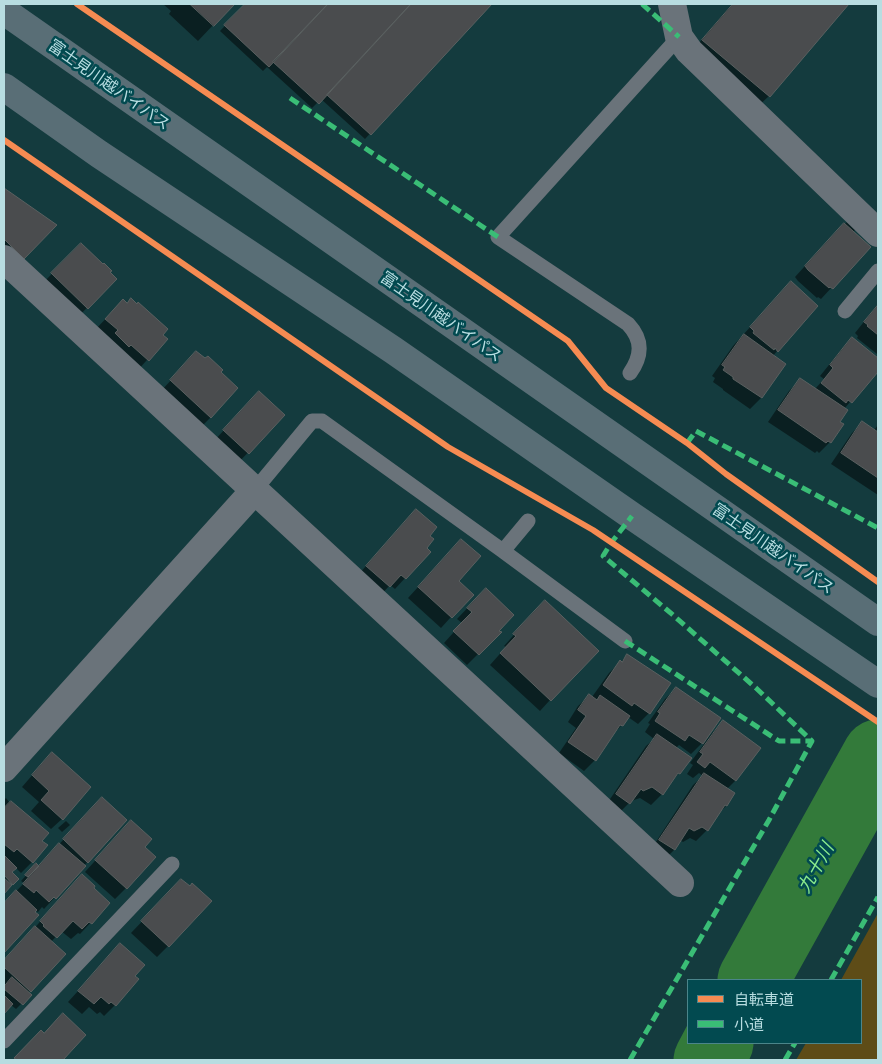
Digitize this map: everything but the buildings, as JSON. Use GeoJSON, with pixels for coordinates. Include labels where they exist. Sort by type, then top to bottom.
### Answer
{"type":"FeatureCollection","features":[{"type":"Feature","properties":{"kind":"highway","name":"富士見川越バイパス"},"geometry":{"type":"LineString","coordinates":[[4,11],[878,622]]}},
{"type":"Feature","properties":{"kind":"highway"},"geometry":{"type":"LineString","coordinates":[[4,87],[98,154],[394,350],[878,684]]}},
{"type":"Feature","properties":{"kind":"street"},"geometry":{"type":"LineString","coordinates":[[672,4],[679,37],[690,51],[878,233]]}},
{"type":"Feature","properties":{"kind":"street"},"geometry":{"type":"LineString","coordinates":[[4,259],[680,883]]}},
{"type":"Feature","properties":{"kind":"street"},"geometry":{"type":"LineString","coordinates":[[4,768],[254,491]]}},
{"type":"Feature","properties":{"kind":"lane"},"geometry":{"type":"LineString","coordinates":[[630,374],[636,365],[639,347],[635,332],[628,324],[498,237],[679,37]]}},
{"type":"Feature","properties":{"kind":"lane"},"geometry":{"type":"LineString","coordinates":[[845,311],[878,271]]}},
{"type":"Feature","properties":{"kind":"lane"},"geometry":{"type":"LineString","coordinates":[[254,491],[312,421],[322,421],[625,641]]}},
{"type":"Feature","properties":{"kind":"lane"},"geometry":{"type":"LineString","coordinates":[[503,551],[528,521]]}},
{"type":"Feature","properties":{"kind":"lane"},"geometry":{"type":"LineString","coordinates":[[4,1041],[172,864]]}},
{"type":"Feature","properties":{"kind":"shaded area"},"geometry":{"type":"Polygon","coordinates":[[[878,913],[878,1060],[796,1060],[805,1044],[862,1044],[862,979],[842,979],[878,913]]]}},
{"type":"Feature","properties":{"kind":"waterway","name":"九十川"},"geometry":{"type":"LineString","coordinates":[[754,979],[878,755]]}},
{"type":"Feature","properties":{"kind":"waterway","name":"九十川"},"geometry":{"type":"LineString","coordinates":[[709,1060],[717,1044]]}},
{"type":"Feature","properties":{"kind":"marked path"},"geometry":{"type":"LineString","coordinates":[[642,4],[679,37]]}},
{"type":"Feature","properties":{"kind":"marked path"},"geometry":{"type":"LineString","coordinates":[[290,98],[498,237]]}},
{"type":"Feature","properties":{"kind":"marked path"},"geometry":{"type":"LineString","coordinates":[[687,443],[696,431],[878,528]]}},
{"type":"Feature","properties":{"kind":"marked path"},"geometry":{"type":"LineString","coordinates":[[630,1060],[769,820],[812,741],[756,688],[603,556],[632,516]]}},
{"type":"Feature","properties":{"kind":"marked path"},"geometry":{"type":"LineString","coordinates":[[625,641],[779,741],[812,741]]}},
{"type":"Feature","properties":{"kind":"marked path"},"geometry":{"type":"LineString","coordinates":[[832,979],[878,897]]}},
{"type":"Feature","properties":{"kind":"marked path"},"geometry":{"type":"LineString","coordinates":[[785,1060],[794,1044]]}},
{"type":"Feature","properties":{"kind":"cycle path"},"geometry":{"type":"LineString","coordinates":[[77,4],[568,341],[606,388],[687,443],[726,474],[878,582]]}},
{"type":"Feature","properties":{"kind":"cycle path"},"geometry":{"type":"LineString","coordinates":[[4,140],[448,447],[593,530],[878,722]]}}]}
